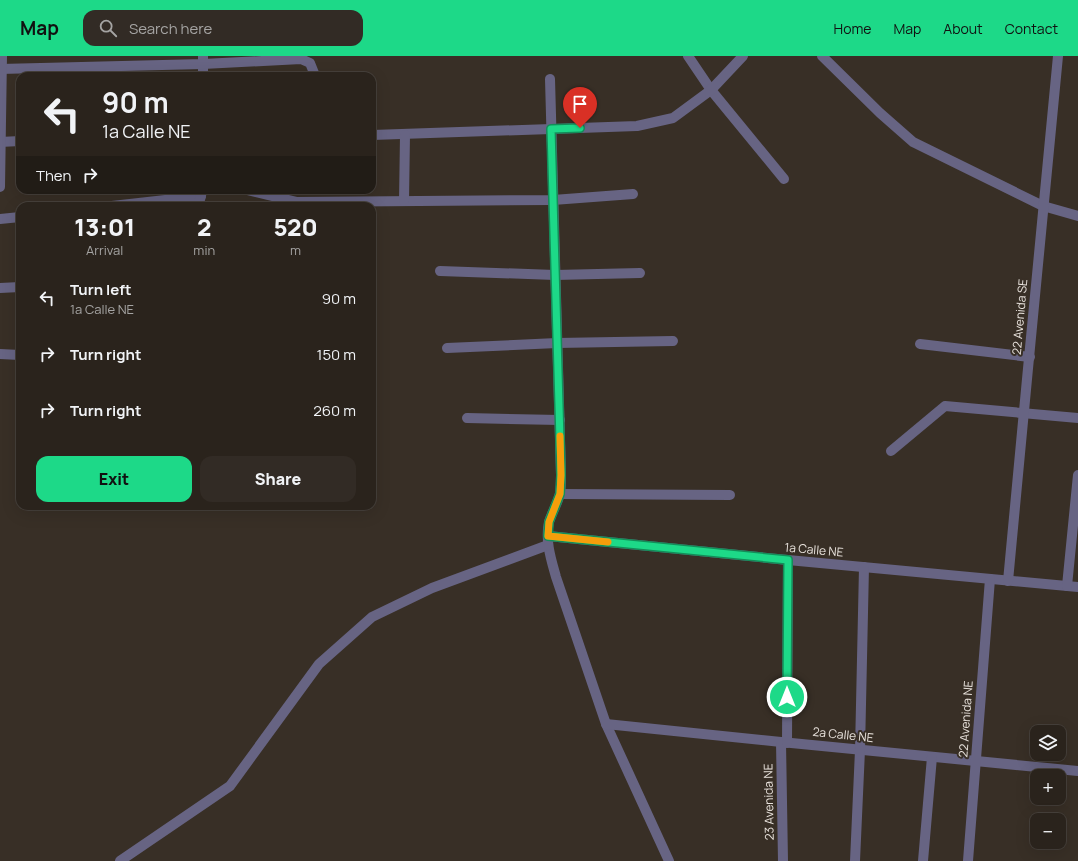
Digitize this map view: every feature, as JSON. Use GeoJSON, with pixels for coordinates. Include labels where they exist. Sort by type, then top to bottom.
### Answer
{"type":"FeatureCollection","features":[{"type":"Feature","properties":{"kind":"street"},"geometry":{"type":"LineString","coordinates":[[0,187],[2,56]]}},
{"type":"Feature","properties":{"kind":"street"},"geometry":{"type":"LineString","coordinates":[[688,56],[711,90],[784,179]]}},
{"type":"Feature","properties":{"kind":"street"},"geometry":{"type":"LineString","coordinates":[[376,135],[637,126],[673,118],[711,90],[743,56]]}},
{"type":"Feature","properties":{"kind":"street"},"geometry":{"type":"LineString","coordinates":[[822,56],[880,113],[913,142],[1043,206],[1078,216]]}},
{"type":"Feature","properties":{"kind":"street","name":"22 Avenida SE"},"geometry":{"type":"LineString","coordinates":[[1008,581],[1058,56]]}},
{"type":"Feature","properties":{"kind":"street"},"geometry":{"type":"LineString","coordinates":[[1,69],[203,60],[301,59],[310,63],[314,72]]}},
{"type":"Feature","properties":{"kind":"street"},"geometry":{"type":"LineString","coordinates":[[203,60],[203,72]]}},
{"type":"Feature","properties":{"kind":"street"},"geometry":{"type":"LineString","coordinates":[[550,79],[561,475],[560,494],[549,522],[548,540],[550,556],[606,724],[669,861]]}},
{"type":"Feature","properties":{"kind":"street"},"geometry":{"type":"LineString","coordinates":[[404,201],[405,135]]}},
{"type":"Feature","properties":{"kind":"street"},"geometry":{"type":"LineString","coordinates":[[0,142],[16,141]]}},
{"type":"Feature","properties":{"kind":"street"},"geometry":{"type":"LineString","coordinates":[[140,202],[195,194]]}},
{"type":"Feature","properties":{"kind":"street"},"geometry":{"type":"LineString","coordinates":[[264,194],[297,202],[554,200],[633,194]]}},
{"type":"Feature","properties":{"kind":"street"},"geometry":{"type":"LineString","coordinates":[[0,219],[16,217]]}},
{"type":"Feature","properties":{"kind":"street"},"geometry":{"type":"LineString","coordinates":[[440,270],[556,275],[640,273]]}},
{"type":"Feature","properties":{"kind":"street"},"geometry":{"type":"LineString","coordinates":[[0,288],[16,287]]}},
{"type":"Feature","properties":{"kind":"street"},"geometry":{"type":"LineString","coordinates":[[447,348],[557,343],[673,341]]}},
{"type":"Feature","properties":{"kind":"street"},"geometry":{"type":"LineString","coordinates":[[920,344],[1030,357]]}},
{"type":"Feature","properties":{"kind":"street"},"geometry":{"type":"LineString","coordinates":[[0,354],[16,355]]}},
{"type":"Feature","properties":{"kind":"street"},"geometry":{"type":"LineString","coordinates":[[891,451],[945,406],[1078,418]]}},
{"type":"Feature","properties":{"kind":"street"},"geometry":{"type":"LineString","coordinates":[[467,418],[560,420]]}},
{"type":"Feature","properties":{"kind":"street"},"geometry":{"type":"LineString","coordinates":[[1067,586],[1078,475]]}},
{"type":"Feature","properties":{"kind":"street"},"geometry":{"type":"LineString","coordinates":[[560,494],[730,495]]}},
{"type":"Feature","properties":{"kind":"street"},"geometry":{"type":"LineString","coordinates":[[120,861],[230,786],[319,664],[372,617],[432,588],[548,540]]}},
{"type":"Feature","properties":{"kind":"street","name":"1a Calle NE"},"geometry":{"type":"LineString","coordinates":[[548,540],[788,560],[1078,587]]}},
{"type":"Feature","properties":{"kind":"street","name":"23 Avenida NE"},"geometry":{"type":"LineString","coordinates":[[783,861],[788,560]]}},
{"type":"Feature","properties":{"kind":"street"},"geometry":{"type":"LineString","coordinates":[[855,861],[860,750],[864,567]]}},
{"type":"Feature","properties":{"kind":"street","name":"22 Avenida NE"},"geometry":{"type":"LineString","coordinates":[[968,861],[990,579]]}},
{"type":"Feature","properties":{"kind":"street","name":"2a Calle NE"},"geometry":{"type":"LineString","coordinates":[[606,724],[784,743],[1078,771]]}},
{"type":"Feature","properties":{"kind":"street"},"geometry":{"type":"LineString","coordinates":[[923,861],[932,757]]}},
{"type":"Feature","properties":{"kind":"slow traffic"},"geometry":{"type":"LineString","coordinates":[[560,436],[560,494],[549,522],[548,536],[608,542]]}},
{"type":"Feature","properties":{"kind":"route"},"geometry":{"type":"LineString","coordinates":[[580,128],[551,129],[561,475],[560,494],[549,522],[548,536],[788,560],[787,697]]}}]}
